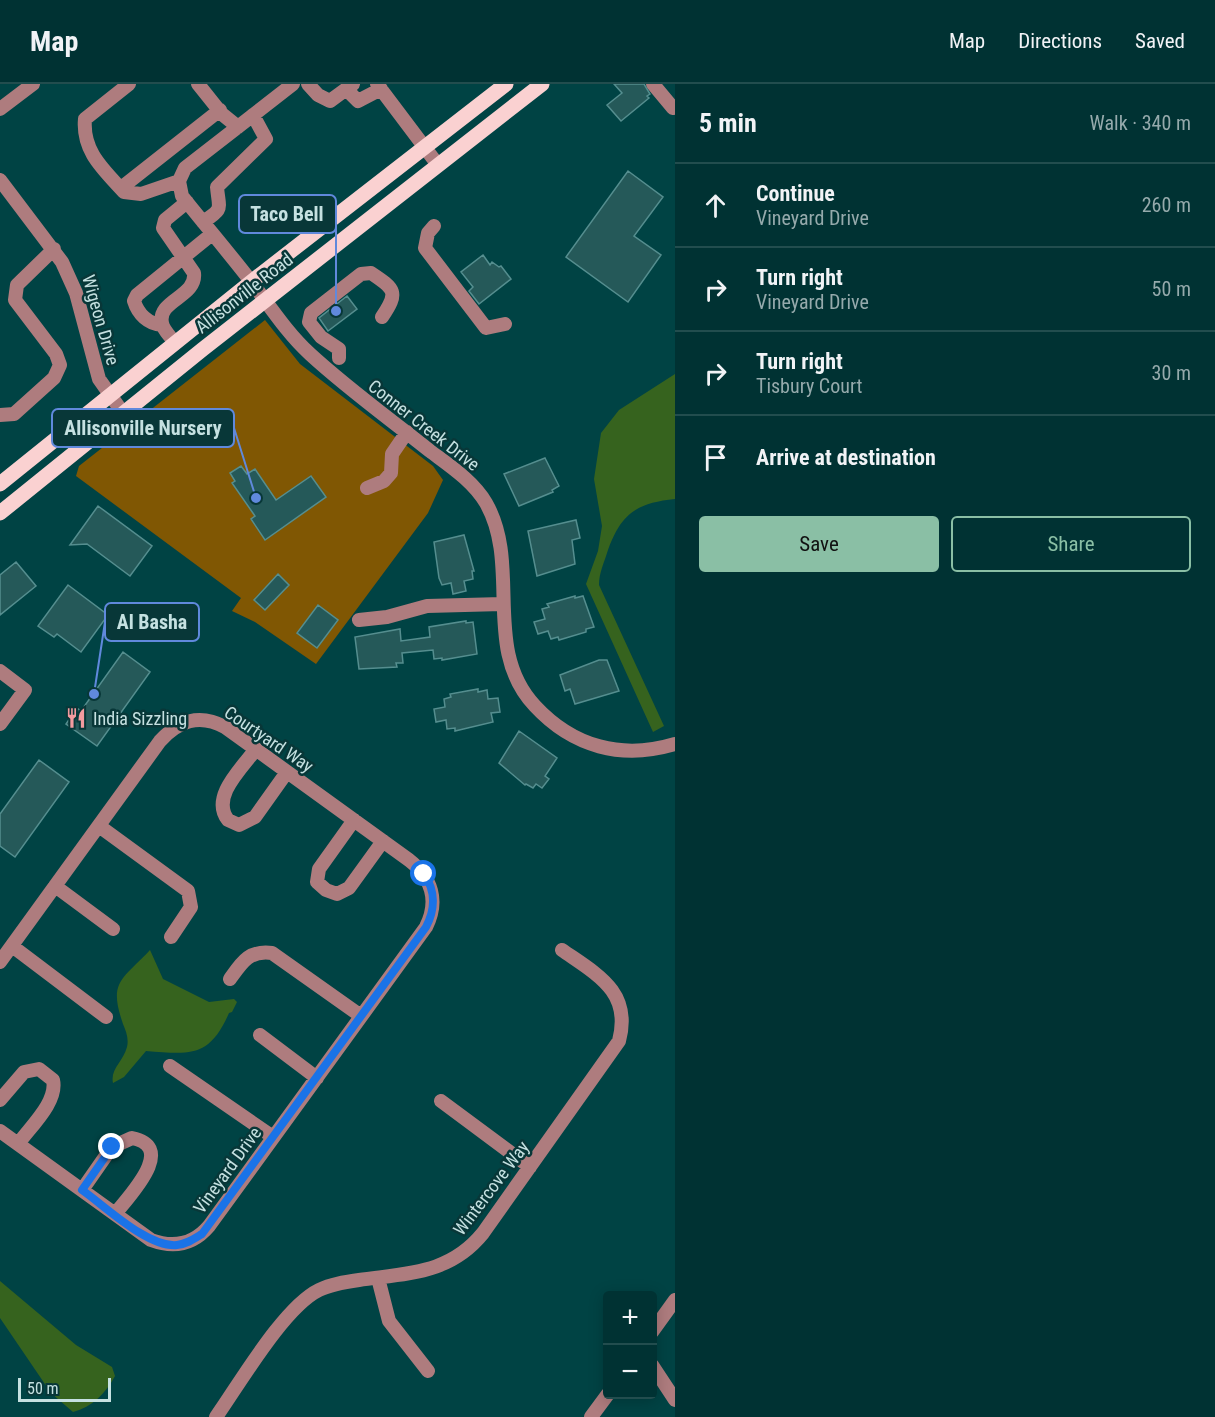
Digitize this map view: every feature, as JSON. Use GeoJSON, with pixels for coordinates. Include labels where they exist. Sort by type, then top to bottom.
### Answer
{"type":"FeatureCollection","features":[{"type":"Feature","properties":{"kind":"main road","name":"Allisonville Road"},"geometry":{"type":"LineString","coordinates":[[0,513],[123,413],[258,292],[426,148],[506,84]]}},
{"type":"Feature","properties":{"kind":"main road","name":"Allisonville Road"},"geometry":{"type":"LineString","coordinates":[[0,484],[175,343],[258,292],[438,165],[542,84]]}},
{"type":"Feature","properties":{"kind":"street"},"geometry":{"type":"LineString","coordinates":[[0,109],[33,84]]}},
{"type":"Feature","properties":{"kind":"street"},"geometry":{"type":"LineString","coordinates":[[129,84],[85,119],[83,135],[88,151],[120,188],[124,192],[141,194],[179,181],[185,168],[253,115],[278,88],[293,84]]}},
{"type":"Feature","properties":{"kind":"street"},"geometry":{"type":"LineString","coordinates":[[198,84],[238,127]]}},
{"type":"Feature","properties":{"kind":"street"},"geometry":{"type":"LineString","coordinates":[[308,84],[318,95],[330,101],[349,87],[358,101],[379,87],[438,165]]}},
{"type":"Feature","properties":{"kind":"street"},"geometry":{"type":"LineString","coordinates":[[653,84],[673,108]]}},
{"type":"Feature","properties":{"kind":"street"},"geometry":{"type":"LineString","coordinates":[[120,188],[220,110]]}},
{"type":"Feature","properties":{"kind":"street"},"geometry":{"type":"LineString","coordinates":[[203,222],[219,212],[221,206],[217,188],[266,139],[253,115]]}},
{"type":"Feature","properties":{"kind":"street","name":"Conner Creek Drive"},"geometry":{"type":"LineString","coordinates":[[179,181],[182,196],[311,355],[343,384],[467,480],[486,502],[500,542],[504,635],[513,673],[530,700],[551,723],[576,739],[611,750],[633,753],[675,744]]}},
{"type":"Feature","properties":{"kind":"street","name":"Wigeon Drive"},"geometry":{"type":"LineString","coordinates":[[1,184],[54,249],[70,276],[99,379],[123,413]]}},
{"type":"Feature","properties":{"kind":"street"},"geometry":{"type":"LineString","coordinates":[[162,325],[165,309],[191,288],[195,281],[194,273],[162,228],[165,220],[187,202]]}},
{"type":"Feature","properties":{"kind":"street"},"geometry":{"type":"LineString","coordinates":[[434,226],[428,233],[425,248],[486,328],[505,324]]}},
{"type":"Feature","properties":{"kind":"street"},"geometry":{"type":"LineString","coordinates":[[175,343],[162,325],[146,321],[134,301],[137,295],[212,234]]}},
{"type":"Feature","properties":{"kind":"street"},"geometry":{"type":"LineString","coordinates":[[0,415],[14,414],[54,378],[60,365],[56,354],[15,300],[17,285],[54,249]]}},
{"type":"Feature","properties":{"kind":"street"},"geometry":{"type":"LineString","coordinates":[[339,358],[339,349],[321,337],[309,322],[311,313],[361,274],[371,273],[389,286],[393,292],[393,301],[382,317]]}},
{"type":"Feature","properties":{"kind":"street"},"geometry":{"type":"LineString","coordinates":[[367,488],[384,481],[391,473],[392,454],[407,432]]}},
{"type":"Feature","properties":{"kind":"street"},"geometry":{"type":"LineString","coordinates":[[359,620],[387,617],[427,606],[502,604]]}},
{"type":"Feature","properties":{"kind":"street"},"geometry":{"type":"LineString","coordinates":[[0,671],[25,690],[0,724]]}},
{"type":"Feature","properties":{"kind":"street","name":"Courtyard Way"},"geometry":{"type":"LineString","coordinates":[[0,962],[160,741],[178,724],[198,719],[210,720],[225,727],[383,841],[419,869],[428,879],[432,891]]}},
{"type":"Feature","properties":{"kind":"street"},"geometry":{"type":"LineString","coordinates":[[256,749],[222,797],[221,807],[228,820],[239,825],[251,820],[287,772]]}},
{"type":"Feature","properties":{"kind":"street"},"geometry":{"type":"LineString","coordinates":[[354,820],[319,869],[317,882],[326,890],[337,894],[349,888],[383,841]]}},
{"type":"Feature","properties":{"kind":"street"},"geometry":{"type":"LineString","coordinates":[[99,826],[188,891],[190,907],[171,937]]}},
{"type":"Feature","properties":{"kind":"street"},"geometry":{"type":"LineString","coordinates":[[55,886],[114,928]]}},
{"type":"Feature","properties":{"kind":"street","name":"Vineyard Drive"},"geometry":{"type":"LineString","coordinates":[[0,1131],[159,1243],[177,1245],[191,1241],[209,1226],[426,927],[432,910],[432,891]]}},
{"type":"Feature","properties":{"kind":"street"},"geometry":{"type":"LineString","coordinates":[[12,946],[106,1017]]}},
{"type":"Feature","properties":{"kind":"street","name":"Wintercove Way"},"geometry":{"type":"LineString","coordinates":[[216,1417],[301,1303],[312,1294],[331,1285],[441,1266],[456,1259],[483,1233],[613,1052],[621,1031],[621,1009],[614,992],[601,978],[562,950]]}},
{"type":"Feature","properties":{"kind":"street"},"geometry":{"type":"LineString","coordinates":[[230,979],[248,955],[272,952],[361,1016]]}},
{"type":"Feature","properties":{"kind":"street"},"geometry":{"type":"LineString","coordinates":[[260,1035],[317,1078]]}},
{"type":"Feature","properties":{"kind":"street"},"geometry":{"type":"LineString","coordinates":[[170,1066],[273,1137]]}},
{"type":"Feature","properties":{"kind":"street"},"geometry":{"type":"LineString","coordinates":[[0,1100],[24,1072],[39,1069],[53,1080],[54,1089],[51,1099],[18,1144]]}},
{"type":"Feature","properties":{"kind":"street"},"geometry":{"type":"LineString","coordinates":[[441,1101],[530,1167]]}},
{"type":"Feature","properties":{"kind":"street"},"geometry":{"type":"LineString","coordinates":[[82,1190],[112,1147],[132,1138],[144,1142],[151,1155],[149,1167],[115,1214]]}},
{"type":"Feature","properties":{"kind":"street"},"geometry":{"type":"LineString","coordinates":[[378,1278],[389,1321],[428,1371]]}},
{"type":"Feature","properties":{"kind":"street"},"geometry":{"type":"LineString","coordinates":[[657,1325],[675,1300]]}},
{"type":"Feature","properties":{"kind":"street"},"geometry":{"type":"LineString","coordinates":[[657,1373],[675,1400]]}},
{"type":"Feature","properties":{"kind":"street"},"geometry":{"type":"LineString","coordinates":[[591,1417],[605,1399]]}},
{"type":"Feature","properties":{"kind":"shaded area"},"geometry":{"type":"Polygon","coordinates":[[[265,320],[300,364],[433,466],[443,480],[428,513],[316,664],[255,622],[232,611],[241,598],[76,476],[79,466],[265,320]]]}},
{"type":"Feature","properties":{"kind":"shaded area"},"geometry":{"type":"Polygon","coordinates":[[[675,374],[675,499],[639,508],[624,520],[612,540],[599,581],[664,726],[653,732],[586,584],[598,551],[602,526],[594,479],[601,433],[619,410],[675,374]]]}},
{"type":"Feature","properties":{"kind":"shaded area"},"geometry":{"type":"Polygon","coordinates":[[[150,950],[163,979],[209,1002],[234,999],[237,1002],[214,1039],[205,1046],[186,1052],[146,1051],[124,1077],[113,1083],[113,1074],[128,1044],[117,999],[120,982],[150,950]]]}},
{"type":"Feature","properties":{"kind":"shaded area"},"geometry":{"type":"Polygon","coordinates":[[[0,1281],[76,1345],[112,1367],[115,1376],[103,1394],[92,1403],[73,1412],[51,1393],[0,1318],[0,1281]]]}},
{"type":"Feature","properties":{"kind":"building"},"geometry":{"type":"Polygon","coordinates":[[[614,84],[644,84],[650,94],[647,96],[649,98],[621,121],[607,105],[622,93],[614,84]]]}},
{"type":"Feature","properties":{"kind":"building"},"geometry":{"type":"Polygon","coordinates":[[[628,171],[663,197],[634,236],[661,255],[628,302],[566,257],[628,171]]]}},
{"type":"Feature","properties":{"kind":"building"},"geometry":{"type":"Polygon","coordinates":[[[483,255],[490,265],[492,262],[501,266],[511,279],[479,304],[469,291],[473,287],[461,272],[483,255]]]}},
{"type":"Feature","properties":{"kind":"building"},"geometry":{"type":"Polygon","coordinates":[[[347,296],[357,309],[328,331],[319,318],[347,296]]]}},
{"type":"Feature","properties":{"kind":"building"},"geometry":{"type":"Polygon","coordinates":[[[545,458],[559,486],[552,490],[553,492],[519,506],[504,474],[545,458]]]}},
{"type":"Feature","properties":{"kind":"building"},"geometry":{"type":"Polygon","coordinates":[[[241,466],[247,474],[255,469],[276,500],[311,476],[326,497],[265,540],[251,519],[255,516],[232,483],[235,481],[230,473],[241,466]]]}},
{"type":"Feature","properties":{"kind":"building"},"geometry":{"type":"Polygon","coordinates":[[[98,506],[152,546],[130,576],[87,544],[70,545],[98,506]]]}},
{"type":"Feature","properties":{"kind":"building"},"geometry":{"type":"Polygon","coordinates":[[[576,520],[580,538],[572,540],[575,564],[537,576],[528,531],[576,520]]]}},
{"type":"Feature","properties":{"kind":"building"},"geometry":{"type":"Polygon","coordinates":[[[464,535],[474,571],[472,571],[473,579],[464,581],[466,591],[453,594],[451,583],[442,585],[439,578],[434,542],[464,535]]]}},
{"type":"Feature","properties":{"kind":"building"},"geometry":{"type":"Polygon","coordinates":[[[16,562],[36,586],[0,615],[0,575],[16,562]]]}},
{"type":"Feature","properties":{"kind":"building"},"geometry":{"type":"Polygon","coordinates":[[[278,574],[289,585],[265,610],[254,600],[278,574]]]}},
{"type":"Feature","properties":{"kind":"building"},"geometry":{"type":"Polygon","coordinates":[[[68,585],[108,615],[81,652],[57,634],[54,637],[38,626],[68,585]]]}},
{"type":"Feature","properties":{"kind":"building"},"geometry":{"type":"Polygon","coordinates":[[[575,596],[575,598],[583,596],[594,627],[586,629],[586,632],[559,640],[558,637],[551,639],[548,631],[538,634],[534,622],[545,619],[542,609],[549,607],[547,604],[575,596]]]}},
{"type":"Feature","properties":{"kind":"building"},"geometry":{"type":"Polygon","coordinates":[[[318,605],[338,620],[317,648],[297,633],[318,605]]]}},
{"type":"Feature","properties":{"kind":"building"},"geometry":{"type":"Polygon","coordinates":[[[466,621],[466,623],[473,622],[477,654],[442,660],[442,658],[434,659],[433,650],[402,653],[403,663],[396,663],[397,667],[359,669],[355,637],[400,629],[401,641],[430,637],[429,627],[466,621]]]}},
{"type":"Feature","properties":{"kind":"building"},"geometry":{"type":"Polygon","coordinates":[[[123,652],[150,672],[97,746],[66,724],[77,708],[81,711],[123,652]]]}},
{"type":"Feature","properties":{"kind":"building"},"geometry":{"type":"Polygon","coordinates":[[[599,660],[607,660],[619,691],[575,704],[570,689],[565,691],[560,675],[599,660]]]}},
{"type":"Feature","properties":{"kind":"building"},"geometry":{"type":"Polygon","coordinates":[[[478,689],[478,692],[487,690],[488,699],[498,698],[500,712],[491,713],[493,722],[455,731],[455,728],[447,729],[446,720],[436,722],[434,709],[445,707],[444,699],[451,697],[450,694],[478,689]]]}},
{"type":"Feature","properties":{"kind":"building"},"geometry":{"type":"Polygon","coordinates":[[[519,731],[557,758],[545,776],[549,779],[542,788],[536,784],[533,788],[525,785],[499,763],[519,731]]]}},
{"type":"Feature","properties":{"kind":"building"},"geometry":{"type":"Polygon","coordinates":[[[39,760],[69,782],[15,857],[0,846],[0,814],[39,760]]]}},
{"type":"Feature","properties":{"kind":"place","name":"Taco Bell"},"geometry":{"type":"Point","coordinates":[336,311]}},
{"type":"Feature","properties":{"kind":"place","name":"Allisonville Nursery"},"geometry":{"type":"Point","coordinates":[256,498]}},
{"type":"Feature","properties":{"kind":"place","name":"Al Basha"},"geometry":{"type":"Point","coordinates":[94,694]}},
{"type":"Feature","properties":{"kind":"place","name":"India Sizzling"},"geometry":{"type":"Point","coordinates":[76,718]}},
{"type":"Feature","properties":{"kind":"route"},"geometry":{"type":"LineString","coordinates":[[112,1147],[82,1190],[144,1236],[159,1243],[184,1244],[202,1234],[426,927],[433,899],[430,885],[424,874]]}}]}
